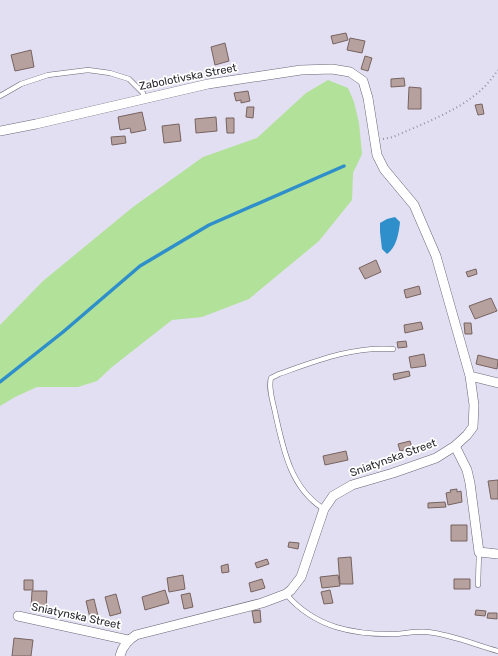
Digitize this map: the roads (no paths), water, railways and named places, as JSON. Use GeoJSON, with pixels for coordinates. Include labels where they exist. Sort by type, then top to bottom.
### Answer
{"type":"FeatureCollection","features":[{"type":"Feature","properties":{"kind":"street","name":"Zabolotivska Street"},"geometry":{"type":"LineString","coordinates":[[0,131],[208,84],[301,70],[332,69],[350,72],[363,81],[368,98]]}},
{"type":"Feature","properties":{"kind":"street","name":"Sniatynska Street"},"geometry":{"type":"LineString","coordinates":[[120,656],[121,651],[128,640],[136,635],[262,603],[286,594],[301,577],[324,509],[333,496],[352,485],[393,474],[436,458],[455,446],[472,427],[474,405],[470,376],[436,256],[414,205],[384,169],[377,155],[368,98]]}},
{"type":"Feature","properties":{"kind":"street"},"geometry":{"type":"LineString","coordinates":[[470,376],[498,383]]}},
{"type":"Feature","properties":{"kind":"street"},"geometry":{"type":"LineString","coordinates":[[455,446],[467,470],[470,482],[479,552],[498,554]]}},
{"type":"Feature","properties":{"kind":"street","name":"Sniatynska Street"},"geometry":{"type":"LineString","coordinates":[[18,616],[128,640]]}},
{"type":"Feature","properties":{"kind":"lane"},"geometry":{"type":"LineString","coordinates":[[0,96],[21,84],[48,75],[88,70],[110,73],[130,79],[143,93],[143,98]]}},
{"type":"Feature","properties":{"kind":"lane"},"geometry":{"type":"LineString","coordinates":[[324,509],[313,503],[295,479],[286,456],[270,381],[279,374],[346,352],[381,348],[393,349]]}},
{"type":"Feature","properties":{"kind":"lane"},"geometry":{"type":"LineString","coordinates":[[478,585],[479,552]]}},
{"type":"Feature","properties":{"kind":"lane"},"geometry":{"type":"LineString","coordinates":[[286,594],[305,612],[324,623],[342,630],[379,634],[427,632],[442,634],[498,651]]}},
{"type":"Feature","properties":{"kind":"water"},"geometry":{"type":"Polygon","coordinates":[[[395,217],[400,222],[399,231],[393,248],[387,254],[382,249],[380,223],[395,217]]]}},
{"type":"Feature","properties":{"kind":"waterway"},"geometry":{"type":"LineString","coordinates":[[0,382],[63,332],[140,266],[209,225],[344,166]]}}]}
